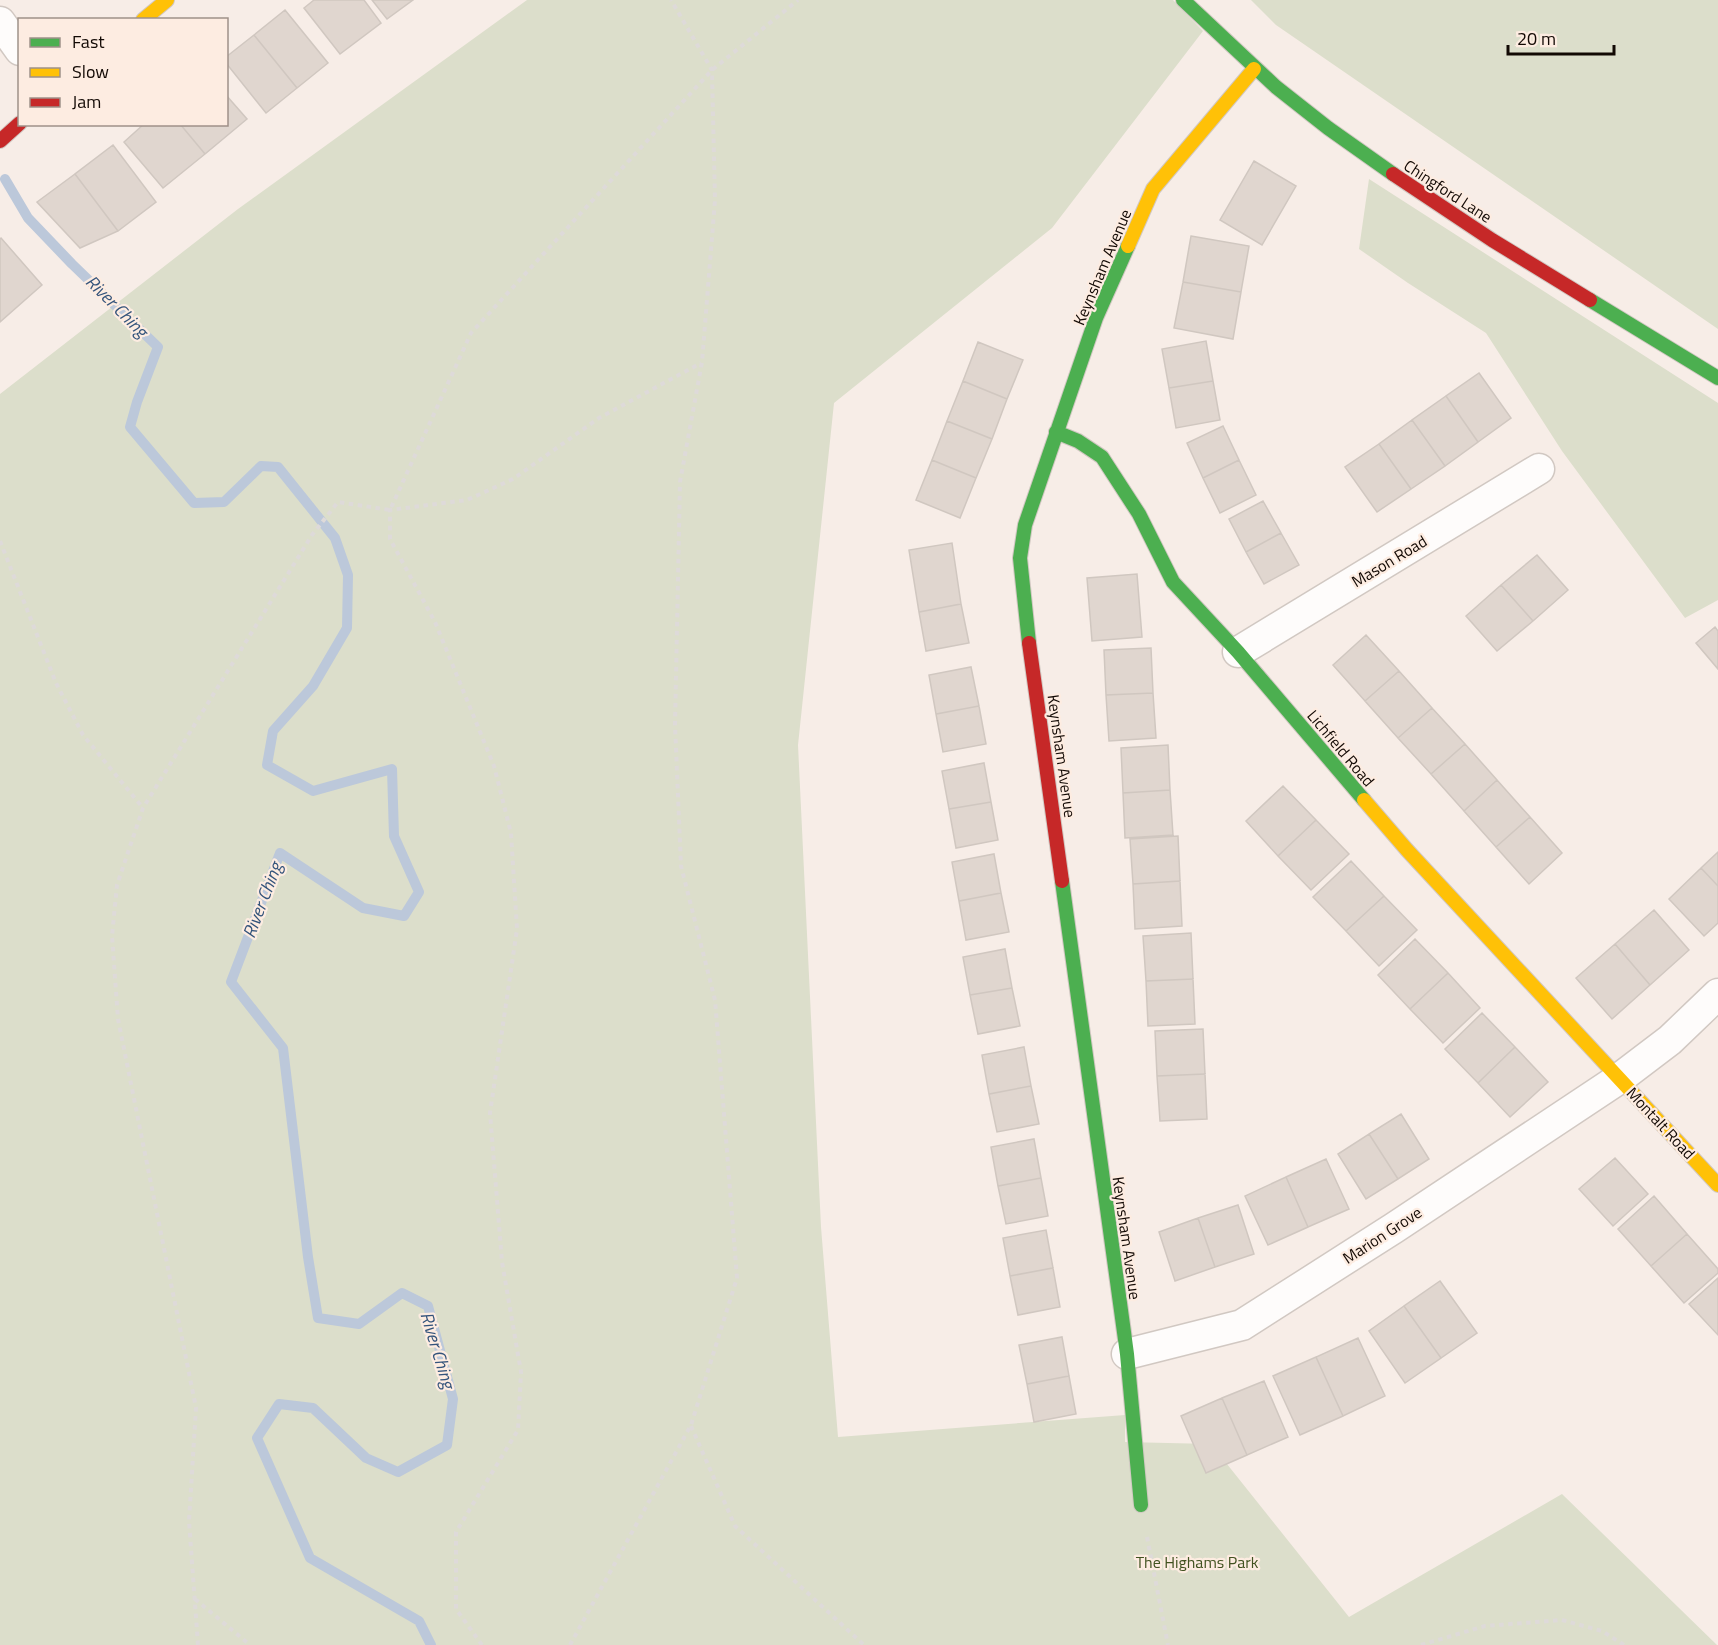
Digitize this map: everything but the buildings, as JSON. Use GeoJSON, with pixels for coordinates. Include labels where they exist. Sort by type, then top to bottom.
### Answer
{"type":"FeatureCollection","features":[{"type":"Feature","properties":{"kind":"street"},"geometry":{"type":"LineString","coordinates":[[145,18],[167,0]]}},
{"type":"Feature","properties":{"kind":"street","name":"Chingford Lane"},"geometry":{"type":"LineString","coordinates":[[1183,0],[1254,69],[1370,159],[1509,250],[1718,378]]}},
{"type":"Feature","properties":{"kind":"street"},"geometry":{"type":"LineString","coordinates":[[0,22],[18,47]]}},
{"type":"Feature","properties":{"kind":"street","name":"Keynsham Avenue"},"geometry":{"type":"LineString","coordinates":[[1141,1505],[1127,1354],[1024,604],[1020,558],[1025,525],[1096,318],[1153,189],[1254,69]]}},
{"type":"Feature","properties":{"kind":"street"},"geometry":{"type":"LineString","coordinates":[[0,141],[18,125]]}},
{"type":"Feature","properties":{"kind":"street","name":"Lichfield Road"},"geometry":{"type":"LineString","coordinates":[[1056,432],[1078,441],[1102,457],[1139,514],[1173,582],[1238,652],[1407,850],[1620,1078]]}},
{"type":"Feature","properties":{"kind":"street","name":"Mason Road"},"geometry":{"type":"LineString","coordinates":[[1238,652],[1539,469]]}},
{"type":"Feature","properties":{"kind":"street","name":"Montalt Road"},"geometry":{"type":"LineString","coordinates":[[1718,994],[1670,1040],[1620,1078],[1718,1185]]}},
{"type":"Feature","properties":{"kind":"street","name":"Marion Grove"},"geometry":{"type":"LineString","coordinates":[[1127,1354],[1242,1324],[1394,1228],[1620,1078]]}},
{"type":"Feature","properties":{"kind":"path"},"geometry":{"type":"LineString","coordinates":[[570,1645],[690,1425],[737,1278],[715,1000],[681,866],[675,725],[680,482],[702,363],[715,200],[712,70],[671,0]]}},
{"type":"Feature","properties":{"kind":"path"},"geometry":{"type":"LineString","coordinates":[[482,1645],[456,1610],[456,1532],[518,1430],[521,1372],[502,1262],[490,1113],[517,929],[511,833],[494,766],[439,633],[390,538],[390,510],[471,333],[712,70],[798,0]]}},
{"type":"Feature","properties":{"kind":"path"},"geometry":{"type":"LineString","coordinates":[[198,1645],[189,1521],[196,1408],[118,1019],[112,936],[117,885],[143,808],[312,535],[338,502],[390,510],[467,500],[513,479],[599,418],[702,363]]}},
{"type":"Feature","properties":{"kind":"path"},"geometry":{"type":"LineString","coordinates":[[0,541],[56,683],[83,735],[143,808]]}},
{"type":"Feature","properties":{"kind":"path"},"geometry":{"type":"LineString","coordinates":[[690,1425],[735,1526],[864,1645]]}},
{"type":"Feature","properties":{"kind":"path"},"geometry":{"type":"LineString","coordinates":[[1141,1505],[1168,1645]]}},
{"type":"Feature","properties":{"kind":"path"},"geometry":{"type":"LineString","coordinates":[[195,1599],[250,1645]]}},
{"type":"Feature","properties":{"kind":"path"},"geometry":{"type":"LineString","coordinates":[[1421,1645],[1485,1626],[1562,1620],[1602,1631],[1624,1645]]}},
{"type":"Feature","properties":{"kind":"green space","name":"The Highams Park"},"geometry":{"type":"Polygon","coordinates":[[[527,0],[1173,0],[1203,31],[1052,228],[834,403],[798,745],[821,1227],[838,1437],[1125,1415],[1125,1442],[1211,1444],[1349,1617],[1562,1494],[1717,1645],[0,1645],[0,394],[238,209],[527,0]]]}},
{"type":"Feature","properties":{"kind":"green space"},"geometry":{"type":"Polygon","coordinates":[[[1251,0],[1718,0],[1718,329],[1276,25],[1251,0]]]}},
{"type":"Feature","properties":{"kind":"green space"},"geometry":{"type":"Polygon","coordinates":[[[1369,179],[1718,403],[1718,600],[1685,618],[1562,451],[1486,333],[1359,249],[1369,179]]]}},
{"type":"Feature","properties":{"kind":"waterway","name":"River Ching"},"geometry":{"type":"LineString","coordinates":[[5,179],[28,218],[158,347],[130,427],[194,503],[224,502],[261,466],[278,467],[335,538],[348,575],[347,628],[313,686],[273,731],[267,765],[313,791],[392,769],[394,836],[419,892],[404,916],[363,908],[280,853],[231,982],[283,1048],[308,1257],[318,1318],[359,1324],[402,1293],[428,1306],[453,1399],[447,1445],[398,1472],[366,1458],[313,1408],[279,1404],[257,1438],[310,1558],[419,1621],[431,1645]]}},
{"type":"Feature","properties":{"kind":"traffic: fast"},"geometry":{"type":"LineString","coordinates":[[1183,0],[1276,87],[1328,128],[1393,174]]}},
{"type":"Feature","properties":{"kind":"traffic: fast"},"geometry":{"type":"LineString","coordinates":[[1029,643],[1020,558],[1025,525],[1096,318],[1128,246]]}},
{"type":"Feature","properties":{"kind":"traffic: fast"},"geometry":{"type":"LineString","coordinates":[[1590,300],[1718,378]]}},
{"type":"Feature","properties":{"kind":"traffic: fast"},"geometry":{"type":"LineString","coordinates":[[1056,432],[1078,441],[1102,457],[1139,514],[1173,582],[1238,652],[1364,800]]}},
{"type":"Feature","properties":{"kind":"traffic: fast"},"geometry":{"type":"LineString","coordinates":[[1062,881],[1127,1354],[1141,1505]]}},
{"type":"Feature","properties":{"kind":"traffic: slow"},"geometry":{"type":"LineString","coordinates":[[145,18],[167,0]]}},
{"type":"Feature","properties":{"kind":"traffic: slow"},"geometry":{"type":"LineString","coordinates":[[1128,246],[1153,189],[1254,69]]}},
{"type":"Feature","properties":{"kind":"traffic: slow"},"geometry":{"type":"LineString","coordinates":[[1364,800],[1407,850],[1718,1185]]}},
{"type":"Feature","properties":{"kind":"traffic: jam"},"geometry":{"type":"LineString","coordinates":[[0,141],[18,125]]}},
{"type":"Feature","properties":{"kind":"traffic: jam"},"geometry":{"type":"LineString","coordinates":[[1393,174],[1492,240],[1590,300]]}},
{"type":"Feature","properties":{"kind":"traffic: jam"},"geometry":{"type":"LineString","coordinates":[[1029,643],[1062,881]]}}]}
